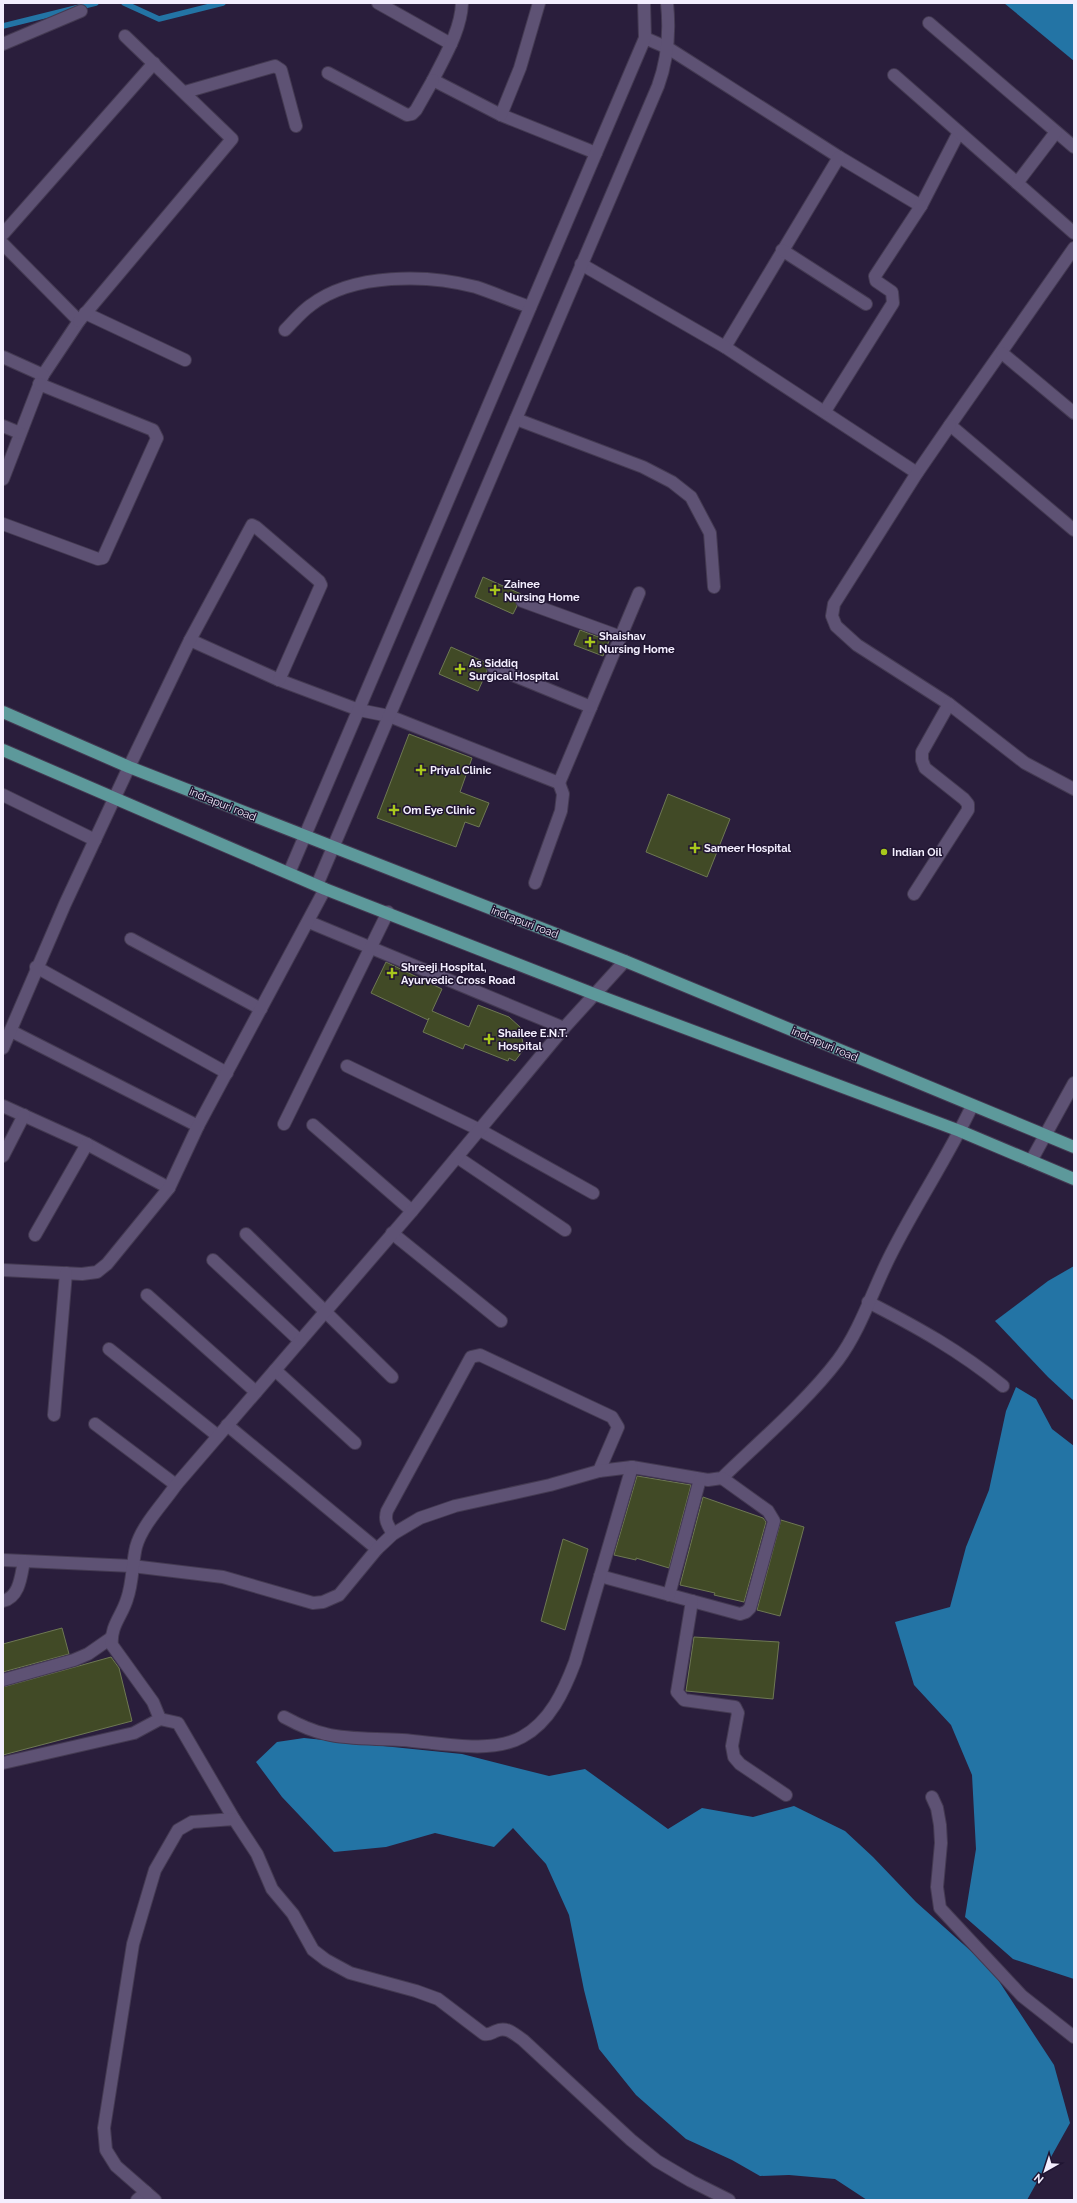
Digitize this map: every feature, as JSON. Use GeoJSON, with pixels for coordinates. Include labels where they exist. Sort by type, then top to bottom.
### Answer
{"type":"FeatureCollection","features":[{"type":"Feature","properties":{"kind":"main road","name":"indrapuri road"},"geometry":{"type":"LineString","coordinates":[[3,712],[130,767],[625,961],[1074,1147]]}},
{"type":"Feature","properties":{"kind":"main road"},"geometry":{"type":"LineString","coordinates":[[3,750],[321,887],[594,994],[960,1132],[1074,1179]]}},
{"type":"Feature","properties":{"kind":"street"},"geometry":{"type":"LineString","coordinates":[[378,3],[451,44]]}},
{"type":"Feature","properties":{"kind":"street"},"geometry":{"type":"LineString","coordinates":[[328,73],[407,115],[416,110],[451,44],[462,14],[462,3]]}},
{"type":"Feature","properties":{"kind":"street"},"geometry":{"type":"LineString","coordinates":[[501,115],[520,68],[539,3]]}},
{"type":"Feature","properties":{"kind":"street"},"geometry":{"type":"LineString","coordinates":[[289,873],[645,38],[644,3]]}},
{"type":"Feature","properties":{"kind":"street"},"geometry":{"type":"LineString","coordinates":[[3,1270],[66,1273],[97,1272],[107,1264],[169,1188],[198,1126],[309,922],[333,847],[658,86],[666,64],[668,48],[667,3]]}},
{"type":"Feature","properties":{"kind":"street"},"geometry":{"type":"LineString","coordinates":[[3,44],[81,11]]}},
{"type":"Feature","properties":{"kind":"street"},"geometry":{"type":"LineString","coordinates":[[929,23],[1074,147]]}},
{"type":"Feature","properties":{"kind":"street"},"geometry":{"type":"LineString","coordinates":[[3,479],[41,379],[82,317],[232,139],[230,135],[125,36]]}},
{"type":"Feature","properties":{"kind":"street"},"geometry":{"type":"LineString","coordinates":[[645,38],[668,48],[839,157],[921,206]]}},
{"type":"Feature","properties":{"kind":"street"},"geometry":{"type":"LineString","coordinates":[[3,234],[154,63]]}},
{"type":"Feature","properties":{"kind":"street"},"geometry":{"type":"LineString","coordinates":[[185,92],[275,66],[282,70],[296,126]]}},
{"type":"Feature","properties":{"kind":"street"},"geometry":{"type":"LineString","coordinates":[[894,75],[1074,233]]}},
{"type":"Feature","properties":{"kind":"street"},"geometry":{"type":"LineString","coordinates":[[433,80],[501,115],[596,153]]}},
{"type":"Feature","properties":{"kind":"street"},"geometry":{"type":"LineString","coordinates":[[825,412],[894,302],[892,292],[876,281],[875,276],[921,206],[959,132]]}},
{"type":"Feature","properties":{"kind":"street"},"geometry":{"type":"LineString","coordinates":[[1017,183],[1056,132]]}},
{"type":"Feature","properties":{"kind":"street"},"geometry":{"type":"LineString","coordinates":[[724,348],[839,157]]}},
{"type":"Feature","properties":{"kind":"street"},"geometry":{"type":"LineString","coordinates":[[3,244],[82,317],[185,360]]}},
{"type":"Feature","properties":{"kind":"street"},"geometry":{"type":"LineString","coordinates":[[1074,248],[917,473],[834,604],[832,616],[836,626],[856,645],[949,704],[1025,763],[1074,788]]}},
{"type":"Feature","properties":{"kind":"street"},"geometry":{"type":"LineString","coordinates":[[782,250],[866,304]]}},
{"type":"Feature","properties":{"kind":"street"},"geometry":{"type":"LineString","coordinates":[[581,264],[724,348],[917,473]]}},
{"type":"Feature","properties":{"kind":"street"},"geometry":{"type":"LineString","coordinates":[[284,330],[311,305],[342,288],[384,280],[428,278],[476,287],[530,307]]}},
{"type":"Feature","properties":{"kind":"street"},"geometry":{"type":"LineString","coordinates":[[1002,353],[1074,413]]}},
{"type":"Feature","properties":{"kind":"street"},"geometry":{"type":"LineString","coordinates":[[3,357],[41,379],[153,430],[157,438],[103,558],[98,559],[3,524]]}},
{"type":"Feature","properties":{"kind":"street"},"geometry":{"type":"LineString","coordinates":[[516,419],[643,466],[672,482],[691,498],[710,532],[714,587]]}},
{"type":"Feature","properties":{"kind":"street"},"geometry":{"type":"LineString","coordinates":[[950,425],[1074,530]]}},
{"type":"Feature","properties":{"kind":"street"},"geometry":{"type":"LineString","coordinates":[[3,426],[20,433]]}},
{"type":"Feature","properties":{"kind":"street"},"geometry":{"type":"LineString","coordinates":[[3,1046],[36,967],[190,640],[249,528],[252,525],[320,581],[321,585],[279,680]]}},
{"type":"Feature","properties":{"kind":"street"},"geometry":{"type":"LineString","coordinates":[[535,883],[561,811],[563,794],[559,783],[639,593]]}},
{"type":"Feature","properties":{"kind":"street"},"geometry":{"type":"LineString","coordinates":[[522,601],[621,637]]}},
{"type":"Feature","properties":{"kind":"street"},"geometry":{"type":"LineString","coordinates":[[190,640],[279,680],[359,710],[389,716],[559,783]]}},
{"type":"Feature","properties":{"kind":"street"},"geometry":{"type":"LineString","coordinates":[[493,667],[591,707]]}},
{"type":"Feature","properties":{"kind":"street"},"geometry":{"type":"LineString","coordinates":[[914,894],[968,810],[968,804],[964,799],[925,768],[922,760],[922,752],[949,704]]}},
{"type":"Feature","properties":{"kind":"street"},"geometry":{"type":"LineString","coordinates":[[3,795],[95,840]]}},
{"type":"Feature","properties":{"kind":"street"},"geometry":{"type":"LineString","coordinates":[[284,1124],[388,912]]}},
{"type":"Feature","properties":{"kind":"street"},"geometry":{"type":"LineString","coordinates":[[309,922],[564,1028]]}},
{"type":"Feature","properties":{"kind":"street"},"geometry":{"type":"LineString","coordinates":[[131,939],[261,1009]]}},
{"type":"Feature","properties":{"kind":"street"},"geometry":{"type":"LineString","coordinates":[[160,1719],[153,1702],[112,1645],[113,1628],[127,1601],[132,1566],[137,1546],[144,1531],[176,1485],[412,1211],[564,1028],[625,961]]}},
{"type":"Feature","properties":{"kind":"street"},"geometry":{"type":"LineString","coordinates":[[36,967],[227,1073]]}},
{"type":"Feature","properties":{"kind":"street"},"geometry":{"type":"LineString","coordinates":[[10,1031],[198,1126]]}},
{"type":"Feature","properties":{"kind":"street"},"geometry":{"type":"LineString","coordinates":[[347,1066],[480,1130],[593,1193]]}},
{"type":"Feature","properties":{"kind":"street"},"geometry":{"type":"LineString","coordinates":[[1031,1161],[1045,1134],[1070,1098],[1074,1083]]}},
{"type":"Feature","properties":{"kind":"street"},"geometry":{"type":"LineString","coordinates":[[3,1106],[87,1144],[169,1188]]}},
{"type":"Feature","properties":{"kind":"street"},"geometry":{"type":"LineString","coordinates":[[3,1560],[132,1566],[223,1577],[313,1603],[323,1602],[338,1594],[378,1549],[394,1534],[420,1518],[455,1506],[550,1485],[598,1471],[632,1467],[715,1481],[722,1478],[824,1378],[850,1341],[914,1211],[960,1132],[972,1106]]}},
{"type":"Feature","properties":{"kind":"street"},"geometry":{"type":"LineString","coordinates":[[3,1156],[24,1115]]}},
{"type":"Feature","properties":{"kind":"street"},"geometry":{"type":"LineString","coordinates":[[313,1125],[412,1211]]}},
{"type":"Feature","properties":{"kind":"street"},"geometry":{"type":"LineString","coordinates":[[35,1235],[87,1144]]}},
{"type":"Feature","properties":{"kind":"street"},"geometry":{"type":"LineString","coordinates":[[457,1157],[565,1230]]}},
{"type":"Feature","properties":{"kind":"street"},"geometry":{"type":"LineString","coordinates":[[392,1233],[501,1321]]}},
{"type":"Feature","properties":{"kind":"street"},"geometry":{"type":"LineString","coordinates":[[246,1234],[392,1377]]}},
{"type":"Feature","properties":{"kind":"street"},"geometry":{"type":"LineString","coordinates":[[213,1260],[300,1341]]}},
{"type":"Feature","properties":{"kind":"street"},"geometry":{"type":"LineString","coordinates":[[54,1415],[66,1273]]}},
{"type":"Feature","properties":{"kind":"street"},"geometry":{"type":"LineString","coordinates":[[147,1295],[256,1392]]}},
{"type":"Feature","properties":{"kind":"street"},"geometry":{"type":"LineString","coordinates":[[868,1302],[919,1328],[957,1350],[1003,1386]]}},
{"type":"Feature","properties":{"kind":"street"},"geometry":{"type":"LineString","coordinates":[[109,1349],[218,1436]]}},
{"type":"Feature","properties":{"kind":"street"},"geometry":{"type":"LineString","coordinates":[[394,1534],[385,1518],[387,1511],[471,1357],[475,1354],[612,1417],[618,1427],[598,1471]]}},
{"type":"Feature","properties":{"kind":"street"},"geometry":{"type":"LineString","coordinates":[[275,1370],[355,1443]]}},
{"type":"Feature","properties":{"kind":"street"},"geometry":{"type":"LineString","coordinates":[[95,1424],[176,1485]]}},
{"type":"Feature","properties":{"kind":"street"},"geometry":{"type":"LineString","coordinates":[[227,1425],[378,1549]]}},
{"type":"Feature","properties":{"kind":"street"},"geometry":{"type":"LineString","coordinates":[[284,1718],[326,1734],[404,1740],[449,1746],[494,1745],[521,1738],[538,1726],[564,1690],[575,1662],[632,1467]]}},
{"type":"Feature","properties":{"kind":"street"},"geometry":{"type":"LineString","coordinates":[[600,1576],[740,1614],[746,1612],[750,1608],[774,1521],[768,1511],[722,1478]]}},
{"type":"Feature","properties":{"kind":"street"},"geometry":{"type":"LineString","coordinates":[[669,1595],[700,1479]]}},
{"type":"Feature","properties":{"kind":"street"},"geometry":{"type":"LineString","coordinates":[[3,1601],[8,1600],[15,1594],[24,1561]]}},
{"type":"Feature","properties":{"kind":"street"},"geometry":{"type":"LineString","coordinates":[[692,1601],[677,1692],[684,1700],[731,1705],[735,1708],[738,1713],[732,1746],[734,1757],[740,1764],[786,1795]]}},
{"type":"Feature","properties":{"kind":"street"},"geometry":{"type":"LineString","coordinates":[[3,1680],[68,1662],[88,1654],[112,1638]]}},
{"type":"Feature","properties":{"kind":"street"},"geometry":{"type":"LineString","coordinates":[[3,1763],[134,1733],[160,1719],[178,1723],[234,1819],[257,1854],[272,1889],[293,1914],[314,1950],[326,1960],[350,1973],[416,1991],[438,1999],[484,2034],[489,2035],[504,2029],[509,2030],[523,2040],[636,2144],[658,2161],[691,2181],[729,2200]]}},
{"type":"Feature","properties":{"kind":"street"},"geometry":{"type":"LineString","coordinates":[[932,1797],[937,1808],[940,1824],[941,1843],[937,1887],[940,1908],[1022,1996],[1074,2037]]}},
{"type":"Feature","properties":{"kind":"street"},"geometry":{"type":"LineString","coordinates":[[155,2200],[141,2196],[116,2166],[106,2150],[104,2128],[133,1944],[154,1870],[178,1830],[192,1822],[234,1819]]}},
{"type":"Feature","properties":{"kind":"water"},"geometry":{"type":"Polygon","coordinates":[[[1004,3],[1074,3],[1074,61],[1004,3]]]}},
{"type":"Feature","properties":{"kind":"water"},"geometry":{"type":"Polygon","coordinates":[[[1074,1266],[1074,1401],[1048,1377],[995,1321],[1048,1281],[1074,1266]]]}},
{"type":"Feature","properties":{"kind":"water"},"geometry":{"type":"Polygon","coordinates":[[[1016,1387],[1036,1399],[1052,1429],[1074,1446],[1074,1979],[1013,1959],[965,1917],[976,1849],[972,1775],[951,1725],[914,1685],[895,1622],[950,1607],[966,1547],[989,1490],[1006,1411],[1016,1387]]]}},
{"type":"Feature","properties":{"kind":"water"},"geometry":{"type":"Polygon","coordinates":[[[304,1738],[462,1754],[549,1776],[585,1769],[668,1829],[702,1808],[753,1817],[794,1806],[845,1831],[873,1857],[916,1902],[991,1969],[1054,2065],[1070,2123],[1027,2200],[867,2200],[835,2179],[789,2175],[760,2176],[732,2160],[686,2139],[636,2095],[599,2049],[584,1990],[569,1915],[546,1864],[513,1828],[494,1847],[435,1833],[386,1847],[334,1852],[282,1797],[256,1762],[277,1742],[304,1738]]]}},
{"type":"Feature","properties":{"kind":"building"},"geometry":{"type":"Polygon","coordinates":[[[483,577],[521,594],[515,598],[517,606],[513,614],[475,597],[483,577]]]}},
{"type":"Feature","properties":{"kind":"building"},"geometry":{"type":"Polygon","coordinates":[[[580,630],[609,641],[603,656],[574,645],[580,630]]]}},
{"type":"Feature","properties":{"kind":"building"},"geometry":{"type":"Polygon","coordinates":[[[451,647],[487,663],[487,671],[478,691],[439,674],[451,647]]]}},
{"type":"Feature","properties":{"kind":"building"},"geometry":{"type":"Polygon","coordinates":[[[409,734],[472,758],[460,792],[489,803],[479,827],[465,822],[456,847],[377,818],[409,734]]]}},
{"type":"Feature","properties":{"kind":"building"},"geometry":{"type":"Polygon","coordinates":[[[668,794],[730,819],[707,877],[646,852],[668,794]]]}},
{"type":"Feature","properties":{"kind":"building"},"geometry":{"type":"Polygon","coordinates":[[[386,962],[442,989],[432,1011],[469,1027],[478,1005],[509,1017],[520,1027],[524,1049],[515,1061],[509,1058],[508,1061],[465,1044],[463,1049],[423,1032],[429,1018],[428,1020],[371,993],[386,962]]]}},
{"type":"Feature","properties":{"kind":"building"},"geometry":{"type":"Polygon","coordinates":[[[637,1476],[691,1485],[669,1568],[636,1558],[636,1560],[614,1555],[637,1476]]]}},
{"type":"Feature","properties":{"kind":"building"},"geometry":{"type":"Polygon","coordinates":[[[703,1497],[763,1518],[766,1522],[744,1602],[714,1595],[715,1593],[680,1585],[703,1497]]]}},
{"type":"Feature","properties":{"kind":"building"},"geometry":{"type":"Polygon","coordinates":[[[781,1520],[804,1527],[780,1616],[757,1610],[781,1520]]]}},
{"type":"Feature","properties":{"kind":"building"},"geometry":{"type":"Polygon","coordinates":[[[563,1539],[588,1549],[565,1630],[541,1621],[563,1539]]]}},
{"type":"Feature","properties":{"kind":"building"},"geometry":{"type":"Polygon","coordinates":[[[62,1628],[69,1654],[3,1672],[3,1644],[62,1628]]]}},
{"type":"Feature","properties":{"kind":"building"},"geometry":{"type":"Polygon","coordinates":[[[694,1637],[779,1642],[773,1699],[686,1691],[694,1637]]]}},
{"type":"Feature","properties":{"kind":"building"},"geometry":{"type":"Polygon","coordinates":[[[111,1657],[119,1668],[132,1721],[3,1755],[3,1687],[111,1657]]]}},
{"type":"Feature","properties":{"kind":"waterway"},"geometry":{"type":"LineString","coordinates":[[3,26],[96,3]]}},
{"type":"Feature","properties":{"kind":"waterway"},"geometry":{"type":"LineString","coordinates":[[124,3],[159,19],[223,3]]}},
{"type":"Feature","properties":{"kind":"place","name":"Zainee Nursing Home"},"geometry":{"type":"Point","coordinates":[495,590]}},
{"type":"Feature","properties":{"kind":"place","name":"Shaishav Nursing Home"},"geometry":{"type":"Point","coordinates":[590,642]}},
{"type":"Feature","properties":{"kind":"place","name":"As Siddiq Surgical Hospital"},"geometry":{"type":"Point","coordinates":[460,669]}},
{"type":"Feature","properties":{"kind":"place","name":"Priyal Clinic"},"geometry":{"type":"Point","coordinates":[421,770]}},
{"type":"Feature","properties":{"kind":"place","name":"Om Eye Clinic"},"geometry":{"type":"Point","coordinates":[394,810]}},
{"type":"Feature","properties":{"kind":"place","name":"Sameer Hospital"},"geometry":{"type":"Point","coordinates":[695,848]}},
{"type":"Feature","properties":{"kind":"place","name":"Indian Oil"},"geometry":{"type":"Point","coordinates":[884,852]}},
{"type":"Feature","properties":{"kind":"place","name":"Shreeji Hospital, Ayurvedic Cross Road"},"geometry":{"type":"Point","coordinates":[392,973]}},
{"type":"Feature","properties":{"kind":"place","name":"Shailee E.N.T. Hospital"},"geometry":{"type":"Point","coordinates":[489,1039]}}]}
